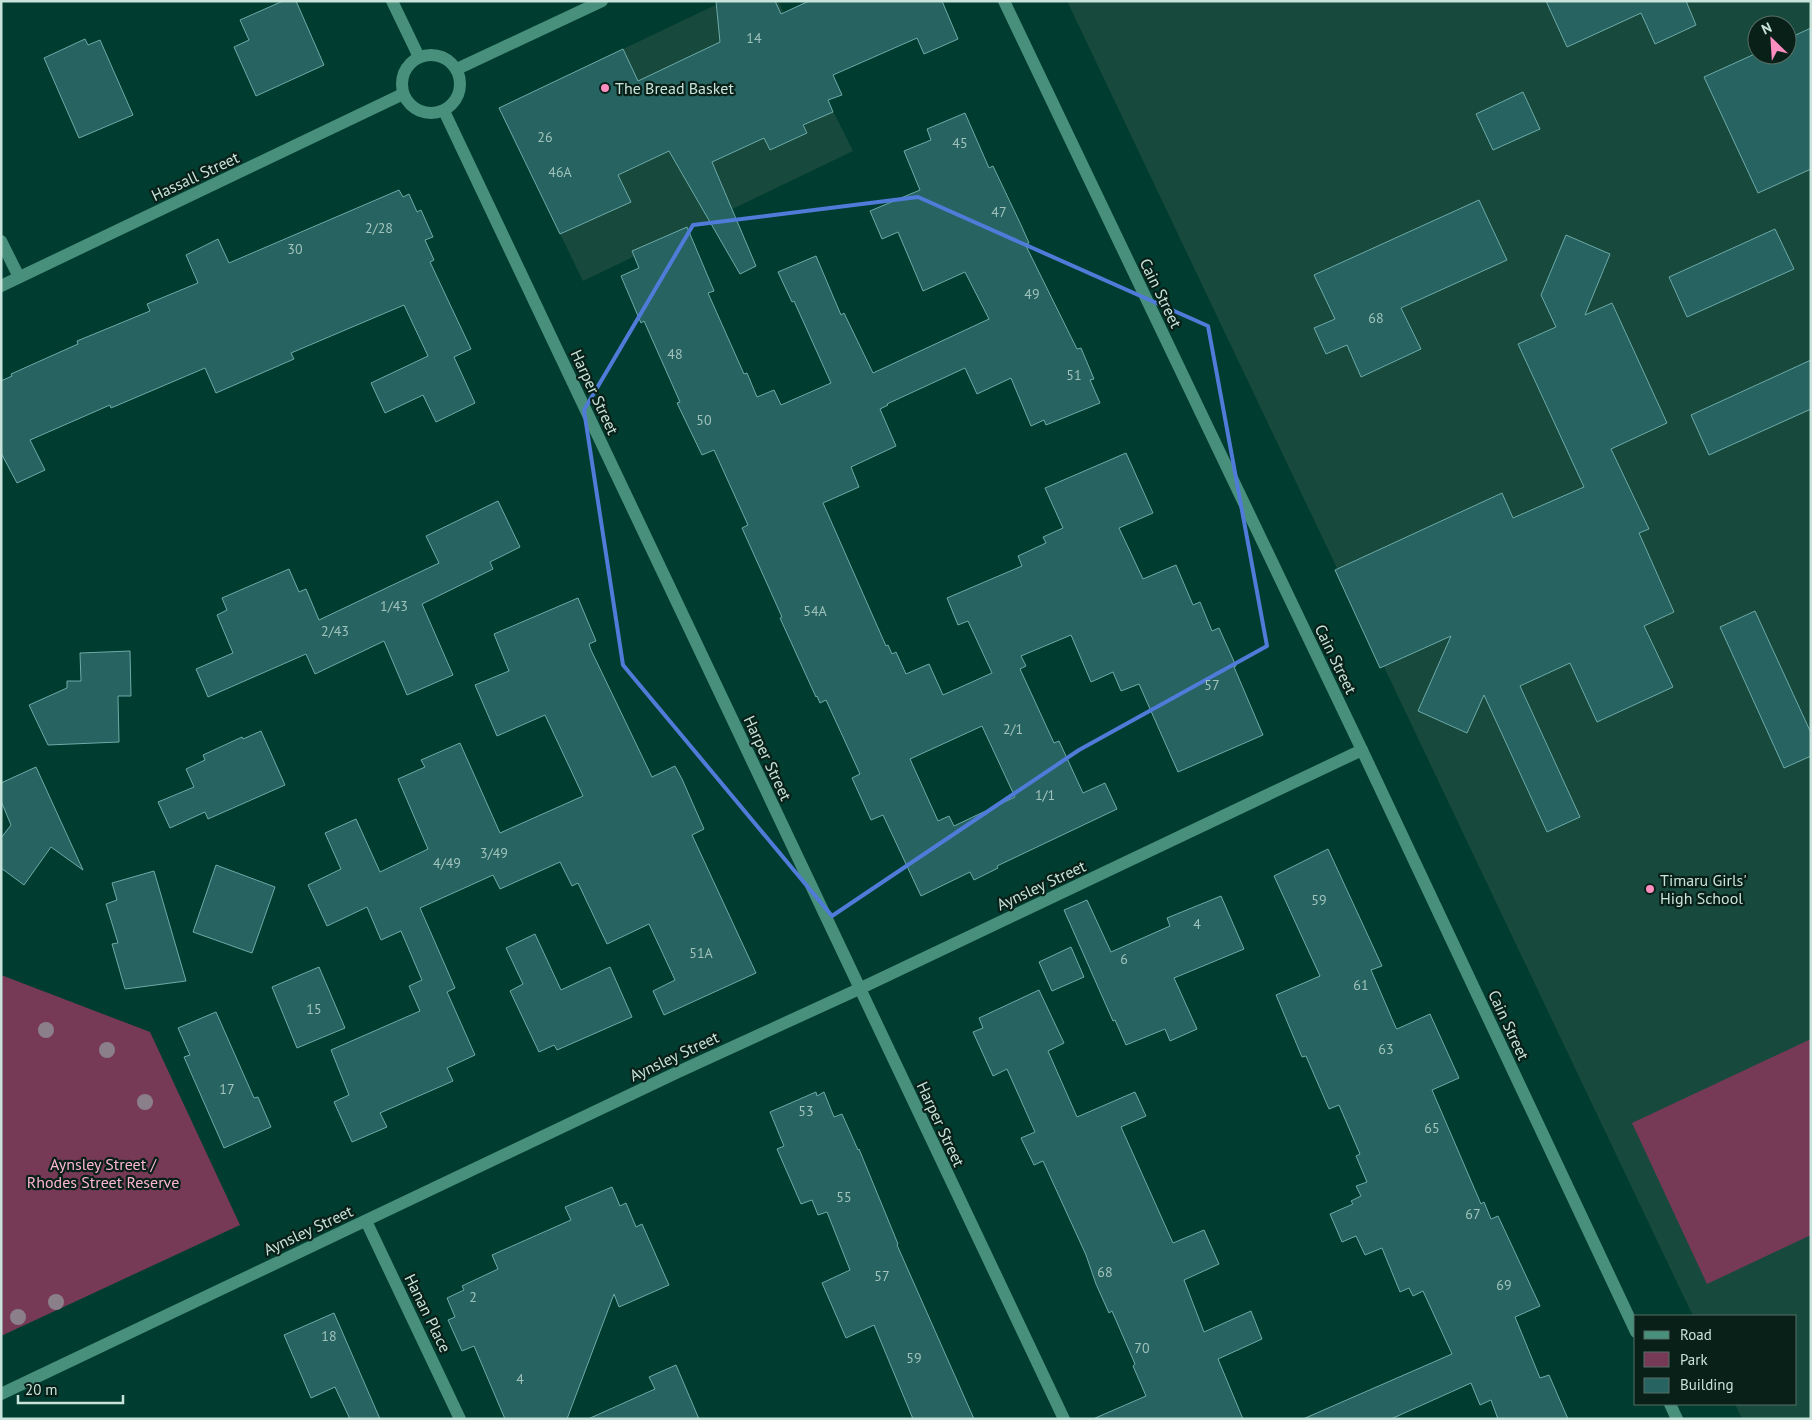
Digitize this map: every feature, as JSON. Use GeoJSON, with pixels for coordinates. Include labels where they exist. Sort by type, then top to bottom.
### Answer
{"type":"FeatureCollection","features":[{"type":"Feature","properties":{"kind":"street"},"geometry":{"type":"LineString","coordinates":[[392,1],[419,57]]}},
{"type":"Feature","properties":{"kind":"street"},"geometry":{"type":"LineString","coordinates":[[457,69],[602,1]]}},
{"type":"Feature","properties":{"kind":"street","name":"Cain Street"},"geometry":{"type":"LineString","coordinates":[[1004,1],[1362,750],[1634,1328]]}},
{"type":"Feature","properties":{"kind":"street"},"geometry":{"type":"LineString","coordinates":[[427,54],[444,57],[457,69],[460,78],[457,97],[452,105],[444,111],[424,113],[408,103],[403,94],[401,86],[405,68],[419,57],[427,54]]}},
{"type":"Feature","properties":{"kind":"street","name":"Hassall Street"},"geometry":{"type":"LineString","coordinates":[[1,286],[403,94]]}},
{"type":"Feature","properties":{"kind":"street","name":"Harper Street"},"geometry":{"type":"LineString","coordinates":[[444,111],[1064,1419]]}},
{"type":"Feature","properties":{"kind":"street"},"geometry":{"type":"LineString","coordinates":[[1,241],[18,278]]}},
{"type":"Feature","properties":{"kind":"street","name":"Aynsley Street"},"geometry":{"type":"LineString","coordinates":[[1,1394],[1362,750]]}},
{"type":"Feature","properties":{"kind":"street","name":"Hanan Place"},"geometry":{"type":"LineString","coordinates":[[366,1221],[460,1419]]}},
{"type":"Feature","properties":{"kind":"street"},"geometry":{"type":"LineString","coordinates":[[1670,1405],[1677,1419]]}},
{"type":"Feature","properties":{"kind":"highlighted area"},"geometry":{"type":"Polygon","coordinates":[[[918,197],[1208,326],[1267,646],[1079,750],[832,916],[623,665],[584,410],[693,225],[918,197]]]}},
{"type":"Feature","properties":{"kind":"shaded area"},"geometry":{"type":"Polygon","coordinates":[[[724,1],[778,1],[853,151],[583,281],[499,108],[724,1]]]}},
{"type":"Feature","properties":{"kind":"shaded area","name":"Timaru Girls' High School"},"geometry":{"type":"Polygon","coordinates":[[[1067,1],[1811,1],[1811,1419],[1742,1419],[1735,1405],[1797,1405],[1797,1315],[1693,1315],[1067,1]]]}},
{"type":"Feature","properties":{"kind":"green space","name":"Aynsley Street / Rhodes Street Reserve"},"geometry":{"type":"Polygon","coordinates":[[[1,975],[150,1032],[240,1225],[1,1336],[1,975]]]}},
{"type":"Feature","properties":{"kind":"green space"},"geometry":{"type":"Polygon","coordinates":[[[1811,1039],[1811,1235],[1707,1284],[1632,1123],[1811,1039]]]}},
{"type":"Feature","properties":{"kind":"building"},"geometry":{"type":"Polygon","coordinates":[[[283,1],[296,1],[324,65],[256,96],[234,47],[249,40],[240,20],[283,1]]]}},
{"type":"Feature","properties":{"kind":"building"},"geometry":{"type":"Polygon","coordinates":[[[716,1],[775,1],[781,14],[809,1],[942,1],[958,39],[924,54],[917,38],[833,75],[842,95],[828,100],[833,112],[803,125],[807,133],[770,150],[764,138],[712,162],[756,266],[740,274],[669,151],[618,175],[631,202],[560,234],[499,108],[623,49],[638,81],[720,42],[716,1]]]}},
{"type":"Feature","properties":{"kind":"building"},"geometry":{"type":"Polygon","coordinates":[[[1546,1],[1686,1],[1696,25],[1655,44],[1641,13],[1567,47],[1546,1]]]}},
{"type":"Feature","properties":{"kind":"building"},"geometry":{"type":"Polygon","coordinates":[[[1811,28],[1811,169],[1758,193],[1704,77],[1747,58],[1747,65],[1797,65],[1797,34],[1811,28]]]}},
{"type":"Feature","properties":{"kind":"building"},"geometry":{"type":"Polygon","coordinates":[[[85,39],[88,45],[100,40],[133,115],[79,138],[44,58],[85,39]]]}},
{"type":"Feature","properties":{"kind":"building"},"geometry":{"type":"Polygon","coordinates":[[[1523,92],[1540,129],[1493,150],[1476,114],[1523,92]]]}},
{"type":"Feature","properties":{"kind":"building"},"geometry":{"type":"Polygon","coordinates":[[[965,113],[989,168],[993,166],[1021,225],[1029,243],[1025,244],[1077,349],[1081,348],[1094,379],[1090,380],[1100,403],[1046,425],[1044,420],[1031,426],[1011,378],[977,394],[965,368],[880,409],[896,446],[851,467],[859,487],[823,503],[886,646],[888,645],[892,654],[896,652],[906,674],[929,664],[943,695],[992,673],[968,621],[958,625],[947,598],[1022,566],[1018,556],[1046,543],[1043,537],[1063,528],[1045,488],[1126,453],[1153,513],[1119,528],[1143,579],[1176,565],[1193,605],[1200,602],[1212,631],[1219,628],[1263,735],[1178,772],[1139,684],[1121,691],[1113,672],[1091,682],[1071,635],[1021,656],[1026,666],[1020,669],[1054,743],[1059,741],[1083,793],[1105,783],[1117,809],[997,866],[998,868],[974,880],[970,872],[921,896],[883,815],[871,820],[852,778],[860,774],[826,700],[820,703],[816,697],[780,618],[782,617],[742,528],[748,525],[714,450],[702,455],[677,403],[680,402],[644,321],[641,323],[621,276],[639,268],[632,251],[687,227],[714,291],[708,293],[744,374],[747,373],[757,397],[774,390],[781,405],[831,383],[794,301],[792,302],[778,272],[816,256],[841,315],[844,313],[873,373],[989,319],[965,272],[923,291],[898,232],[882,239],[870,211],[920,190],[904,151],[931,140],[927,129],[965,113]],[[982,726],[910,759],[938,821],[949,816],[954,826],[1015,797],[982,726]]]}},
{"type":"Feature","properties":{"kind":"building"},"geometry":{"type":"Polygon","coordinates":[[[399,190],[403,197],[409,194],[417,212],[421,210],[433,237],[425,240],[434,260],[430,262],[471,349],[454,357],[475,403],[436,422],[423,395],[385,413],[371,383],[428,356],[404,305],[291,353],[294,359],[216,393],[205,368],[111,408],[110,405],[30,440],[45,470],[17,483],[1,453],[1,381],[12,376],[11,374],[78,344],[77,341],[150,311],[147,304],[198,283],[186,255],[218,239],[229,263],[399,190]]]}},
{"type":"Feature","properties":{"kind":"building"},"geometry":{"type":"Polygon","coordinates":[[[1479,200],[1507,260],[1401,308],[1421,349],[1361,377],[1347,345],[1326,354],[1314,328],[1335,319],[1314,275],[1479,200]]]}},
{"type":"Feature","properties":{"kind":"building"},"geometry":{"type":"Polygon","coordinates":[[[1775,229],[1794,269],[1687,317],[1669,277],[1775,229]]]}},
{"type":"Feature","properties":{"kind":"building"},"geometry":{"type":"Polygon","coordinates":[[[1566,235],[1610,254],[1585,315],[1612,303],[1667,423],[1611,449],[1649,529],[1639,533],[1674,612],[1644,626],[1673,687],[1597,722],[1570,663],[1520,686],[1580,817],[1547,832],[1484,695],[1467,733],[1418,711],[1451,636],[1380,668],[1335,570],[1502,493],[1513,518],[1584,487],[1518,344],[1556,327],[1541,295],[1566,235]]]}},
{"type":"Feature","properties":{"kind":"building"},"geometry":{"type":"Polygon","coordinates":[[[1811,360],[1811,409],[1709,455],[1691,415],[1811,360]]]}},
{"type":"Feature","properties":{"kind":"building"},"geometry":{"type":"Polygon","coordinates":[[[498,501],[520,547],[490,562],[493,569],[422,604],[453,675],[407,695],[384,641],[315,674],[306,654],[208,697],[196,669],[233,653],[217,615],[227,610],[222,598],[289,569],[299,592],[306,589],[319,620],[439,563],[426,536],[498,501]]]}},
{"type":"Feature","properties":{"kind":"building"},"geometry":{"type":"Polygon","coordinates":[[[578,598],[596,641],[589,644],[591,650],[652,777],[675,766],[682,779],[704,829],[692,835],[756,973],[664,1015],[653,991],[675,980],[649,924],[607,944],[578,883],[572,886],[560,862],[500,889],[493,875],[420,908],[455,988],[447,992],[475,1055],[447,1068],[453,1081],[380,1113],[387,1127],[352,1142],[334,1102],[349,1095],[331,1050],[420,1011],[409,986],[422,980],[401,931],[381,940],[367,907],[327,926],[308,885],[341,869],[325,833],[356,819],[380,872],[428,849],[398,779],[425,767],[421,760],[460,743],[500,833],[583,796],[545,715],[497,736],[475,685],[509,671],[494,634],[578,598]]]}},
{"type":"Feature","properties":{"kind":"building"},"geometry":{"type":"Polygon","coordinates":[[[1755,611],[1811,733],[1811,756],[1784,768],[1720,627],[1755,611]]]}},
{"type":"Feature","properties":{"kind":"building"},"geometry":{"type":"Polygon","coordinates":[[[130,651],[131,696],[118,696],[119,742],[48,745],[29,705],[67,688],[67,681],[81,681],[80,653],[130,651]]]}},
{"type":"Feature","properties":{"kind":"building"},"geometry":{"type":"Polygon","coordinates":[[[261,731],[285,785],[208,819],[205,812],[170,828],[158,802],[194,787],[186,769],[205,760],[203,755],[242,737],[243,739],[261,731]]]}},
{"type":"Feature","properties":{"kind":"building"},"geometry":{"type":"Polygon","coordinates":[[[36,767],[83,870],[51,847],[24,885],[1,868],[1,838],[11,825],[1,801],[1,783],[36,767]]]}},
{"type":"Feature","properties":{"kind":"building"},"geometry":{"type":"Polygon","coordinates":[[[1328,849],[1382,966],[1371,970],[1396,1028],[1430,1014],[1459,1078],[1432,1090],[1481,1204],[1484,1202],[1491,1219],[1498,1216],[1540,1306],[1515,1317],[1540,1378],[1549,1375],[1568,1419],[1498,1419],[1491,1400],[1480,1405],[1471,1383],[1391,1419],[1303,1419],[1452,1354],[1423,1291],[1413,1296],[1409,1288],[1400,1292],[1382,1248],[1365,1255],[1356,1236],[1342,1242],[1330,1214],[1353,1204],[1351,1201],[1361,1196],[1356,1186],[1367,1182],[1356,1156],[1360,1154],[1339,1105],[1329,1109],[1306,1056],[1302,1057],[1276,995],[1320,976],[1274,876],[1328,849]]]}},
{"type":"Feature","properties":{"kind":"building"},"geometry":{"type":"Polygon","coordinates":[[[216,865],[275,887],[252,953],[193,932],[216,865]]]}},
{"type":"Feature","properties":{"kind":"building"},"geometry":{"type":"Polygon","coordinates":[[[154,871],[186,981],[125,989],[112,944],[118,943],[106,904],[117,900],[112,883],[154,871]]]}},
{"type":"Feature","properties":{"kind":"building"},"geometry":{"type":"Polygon","coordinates":[[[1221,896],[1244,949],[1174,978],[1197,1029],[1170,1041],[1165,1029],[1126,1045],[1115,1020],[1113,1021],[1064,910],[1087,900],[1111,952],[1170,926],[1167,918],[1221,896]]]}},
{"type":"Feature","properties":{"kind":"building"},"geometry":{"type":"Polygon","coordinates":[[[535,934],[561,990],[610,967],[632,1017],[557,1050],[554,1045],[539,1052],[510,991],[523,984],[506,948],[535,934]]]}},
{"type":"Feature","properties":{"kind":"building"},"geometry":{"type":"Polygon","coordinates":[[[1071,947],[1084,977],[1052,991],[1039,962],[1071,947]]]}},
{"type":"Feature","properties":{"kind":"building"},"geometry":{"type":"Polygon","coordinates":[[[319,967],[345,1028],[297,1048],[272,987],[319,967]]]}},
{"type":"Feature","properties":{"kind":"building"},"geometry":{"type":"Polygon","coordinates":[[[1039,990],[1064,1043],[1048,1051],[1077,1117],[1135,1092],[1146,1116],[1121,1127],[1173,1243],[1204,1230],[1219,1264],[1184,1280],[1204,1332],[1251,1311],[1262,1339],[1218,1359],[1243,1419],[1093,1419],[1146,1396],[1133,1366],[1135,1364],[1112,1311],[1109,1313],[1086,1255],[1043,1161],[1034,1165],[1021,1138],[1035,1132],[1007,1069],[993,1076],[973,1032],[983,1028],[979,1018],[1039,990]]]}},
{"type":"Feature","properties":{"kind":"building"},"geometry":{"type":"Polygon","coordinates":[[[216,1012],[254,1098],[258,1097],[271,1127],[224,1148],[184,1057],[190,1055],[178,1028],[216,1012]]]}},
{"type":"Feature","properties":{"kind":"building"},"geometry":{"type":"Polygon","coordinates":[[[816,1092],[817,1096],[824,1092],[834,1117],[842,1114],[859,1149],[897,1245],[974,1419],[913,1419],[874,1325],[846,1338],[822,1283],[850,1270],[827,1212],[818,1215],[812,1200],[801,1204],[777,1149],[784,1146],[770,1112],[816,1092]]]}},
{"type":"Feature","properties":{"kind":"building"},"geometry":{"type":"Polygon","coordinates":[[[612,1187],[620,1206],[626,1203],[636,1227],[642,1224],[669,1285],[619,1307],[614,1294],[567,1419],[505,1419],[474,1346],[462,1351],[448,1320],[455,1317],[447,1298],[464,1290],[462,1286],[498,1269],[492,1255],[571,1220],[565,1207],[612,1187]]]}},
{"type":"Feature","properties":{"kind":"building"},"geometry":{"type":"Polygon","coordinates":[[[334,1313],[380,1419],[350,1419],[335,1387],[311,1398],[284,1335],[334,1313]]]}},
{"type":"Feature","properties":{"kind":"building"},"geometry":{"type":"Polygon","coordinates":[[[676,1365],[699,1419],[588,1419],[655,1389],[649,1377],[676,1365]]]}},
{"type":"Feature","properties":{"kind":"place","name":"The Bread Basket"},"geometry":{"type":"Point","coordinates":[605,88]}},
{"type":"Feature","properties":{"kind":"place","name":"Timaru Girls' High School"},"geometry":{"type":"Point","coordinates":[1650,889]}}]}
